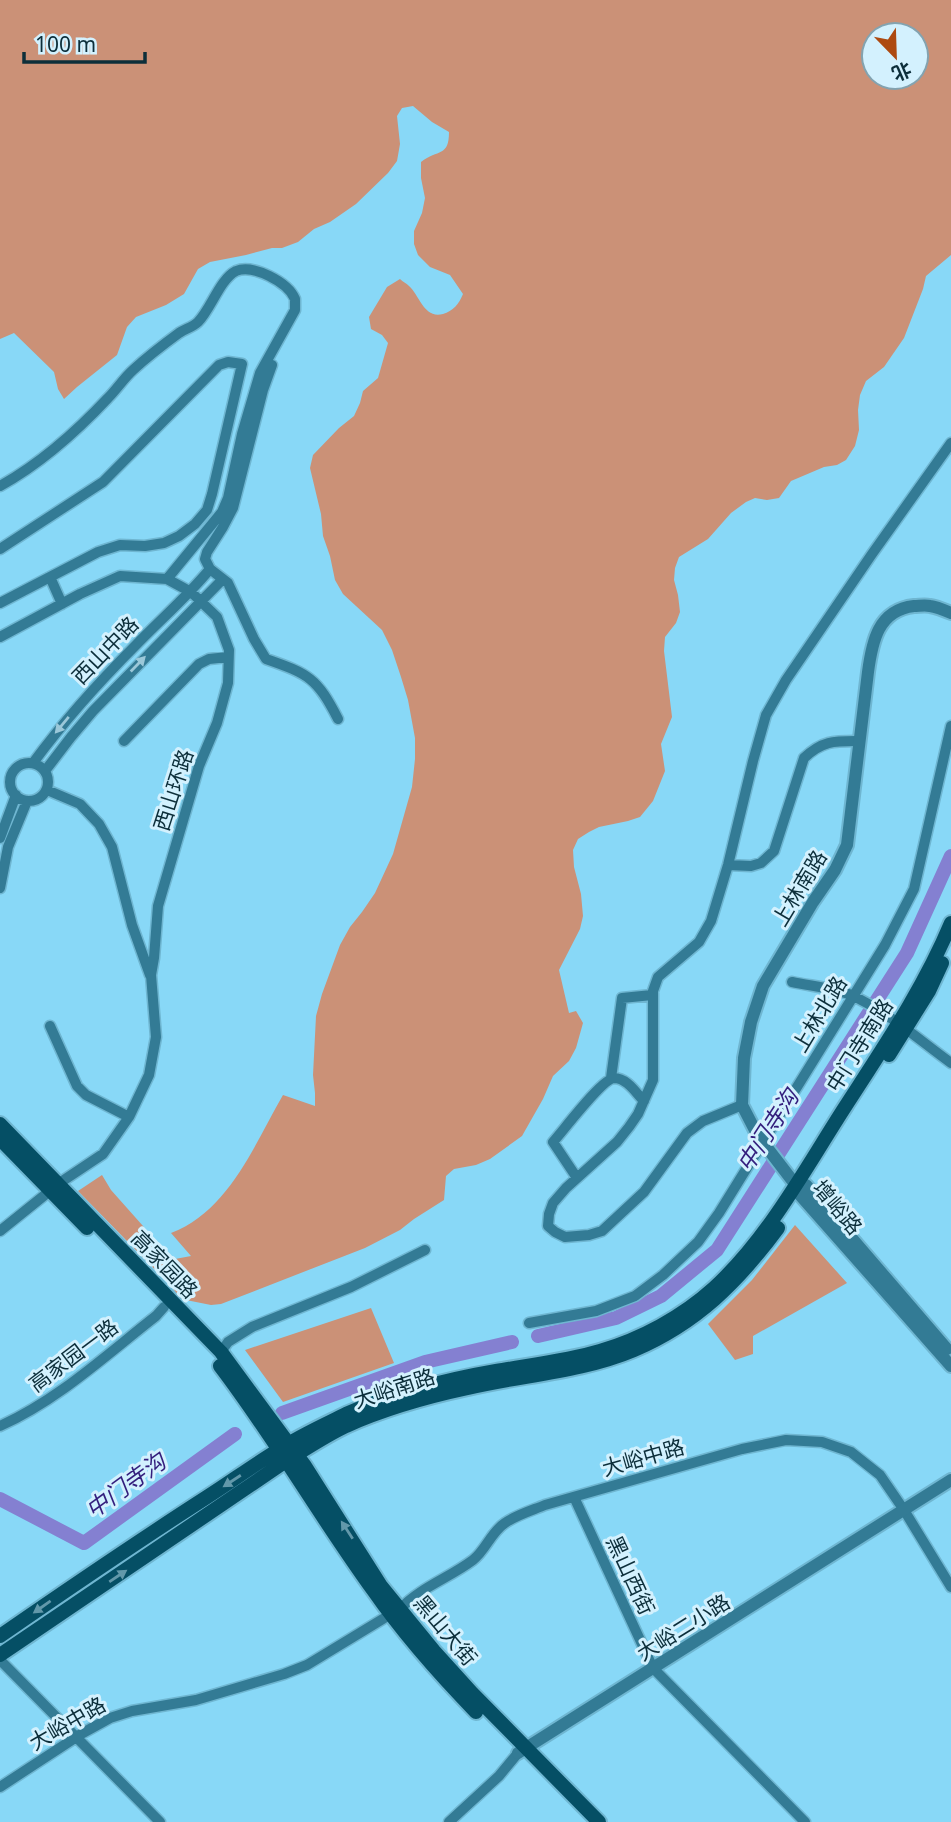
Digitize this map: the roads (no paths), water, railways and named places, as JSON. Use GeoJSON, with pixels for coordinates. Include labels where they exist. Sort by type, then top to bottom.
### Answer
{"type":"FeatureCollection","features":[{"type":"Feature","properties":{"kind":"main road","name":"中门寺南路"},"geometry":{"type":"LineString","coordinates":[[800,1188],[902,1025],[951,923]]}},
{"type":"Feature","properties":{"kind":"main road","name":"中门寺南路"},"geometry":{"type":"LineString","coordinates":[[902,1025],[929,991],[951,945]]}},
{"type":"Feature","properties":{"kind":"main road","name":"高家园路"},"geometry":{"type":"LineString","coordinates":[[0,1124],[54,1187],[214,1358],[287,1452]]}},
{"type":"Feature","properties":{"kind":"main road","name":"高家园路"},"geometry":{"type":"LineString","coordinates":[[0,1139],[54,1187],[221,1352],[287,1452]]}},
{"type":"Feature","properties":{"kind":"main road","name":"大峪南路"},"geometry":{"type":"LineString","coordinates":[[0,1655],[287,1452],[345,1415],[388,1397],[436,1384],[588,1354],[641,1336],[671,1320],[730,1273],[782,1206],[800,1188]]}},
{"type":"Feature","properties":{"kind":"main road","name":"大峪南路"},"geometry":{"type":"LineString","coordinates":[[0,1636],[111,1559],[263,1461],[287,1452]]}},
{"type":"Feature","properties":{"kind":"main road","name":"黑山大街"},"geometry":{"type":"LineString","coordinates":[[287,1452],[347,1553],[396,1612],[586,1822]]}},
{"type":"Feature","properties":{"kind":"main road","name":"黑山大街"},"geometry":{"type":"LineString","coordinates":[[522,1750],[599,1822]]}},
{"type":"Feature","properties":{"kind":"street"},"geometry":{"type":"LineString","coordinates":[[0,486],[17,477],[54,448],[107,399],[131,371],[179,333],[197,323],[229,275],[238,270],[250,269],[280,282],[295,300],[295,310],[260,373],[242,434],[228,498],[222,512],[167,579]]}},
{"type":"Feature","properties":{"kind":"street"},"geometry":{"type":"LineString","coordinates":[[0,549],[103,482],[219,365],[228,362],[242,364],[210,502],[195,524],[164,543],[145,546],[120,545],[98,552],[0,603]]}},
{"type":"Feature","properties":{"kind":"street"},"geometry":{"type":"LineString","coordinates":[[272,365],[263,390],[233,508],[205,559],[210,569],[229,583],[266,659],[292,668],[316,683],[338,719]]}},
{"type":"Feature","properties":{"kind":"street"},"geometry":{"type":"LineString","coordinates":[[742,1105],[703,1121],[687,1133],[644,1192],[602,1231],[589,1236],[565,1237],[548,1226],[553,1203],[617,1142],[638,1114],[653,1080],[652,995],[658,977],[699,942],[711,921],[766,715],[786,680],[864,565],[951,443]]}},
{"type":"Feature","properties":{"kind":"street","name":"西山中路"},"geometry":{"type":"LineString","coordinates":[[33,763],[79,705],[137,644],[191,593],[210,569]]}},
{"type":"Feature","properties":{"kind":"street","name":"西山环路"},"geometry":{"type":"LineString","coordinates":[[0,637],[120,576],[167,579],[191,593],[217,617],[229,650],[228,683],[217,723],[199,766],[158,906],[151,975],[156,1037],[149,1075],[129,1117],[103,1154],[54,1187],[0,1231]]}},
{"type":"Feature","properties":{"kind":"street"},"geometry":{"type":"LineString","coordinates":[[50,577],[62,604]]}},
{"type":"Feature","properties":{"kind":"street","name":"西山中路"},"geometry":{"type":"LineString","coordinates":[[45,771],[93,711],[222,580]]}},
{"type":"Feature","properties":{"kind":"street","name":"上林南路"},"geometry":{"type":"LineString","coordinates":[[800,1188],[784,1172],[767,1148],[750,1123],[742,1105],[744,1058],[751,1023],[762,986],[835,870],[847,845],[871,649],[875,637],[883,622],[896,611],[928,605],[951,613]]}},
{"type":"Feature","properties":{"kind":"street"},"geometry":{"type":"LineString","coordinates":[[124,741],[199,664],[209,659],[228,657]]}},
{"type":"Feature","properties":{"kind":"street","name":"上林北路"},"geometry":{"type":"LineString","coordinates":[[529,1323],[596,1311],[635,1296],[663,1275],[698,1242],[767,1148],[852,996],[885,945],[914,889],[951,726]]}},
{"type":"Feature","properties":{"kind":"street"},"geometry":{"type":"LineString","coordinates":[[728,865],[751,866],[761,863],[774,851],[804,758],[815,748],[831,741],[860,741]]}},
{"type":"Feature","properties":{"kind":"street"},"geometry":{"type":"LineString","coordinates":[[33,763],[45,771],[48,778],[47,790],[40,798],[27,800],[16,795],[5,775],[22,764],[33,763]]}},
{"type":"Feature","properties":{"kind":"street"},"geometry":{"type":"LineString","coordinates":[[47,790],[80,804],[99,824],[112,847],[132,925],[151,975]]}},
{"type":"Feature","properties":{"kind":"street"},"geometry":{"type":"LineString","coordinates":[[0,838],[16,795]]}},
{"type":"Feature","properties":{"kind":"street"},"geometry":{"type":"LineString","coordinates":[[0,888],[8,847],[27,800]]}},
{"type":"Feature","properties":{"kind":"street"},"geometry":{"type":"LineString","coordinates":[[792,982],[852,996],[902,1025],[951,1063]]}},
{"type":"Feature","properties":{"kind":"street"},"geometry":{"type":"LineString","coordinates":[[577,1178],[553,1142],[599,1088],[611,1078],[622,998],[652,995]]}},
{"type":"Feature","properties":{"kind":"street"},"geometry":{"type":"LineString","coordinates":[[50,1026],[77,1086],[86,1095],[129,1117]]}},
{"type":"Feature","properties":{"kind":"street"},"geometry":{"type":"LineString","coordinates":[[611,1078],[629,1085],[644,1101]]}},
{"type":"Feature","properties":{"kind":"street","name":"增峪路"},"geometry":{"type":"LineString","coordinates":[[800,1188],[951,1353]]}},
{"type":"Feature","properties":{"kind":"street","name":"增峪路"},"geometry":{"type":"LineString","coordinates":[[800,1188],[951,1366]]}},
{"type":"Feature","properties":{"kind":"street"},"geometry":{"type":"LineString","coordinates":[[221,1352],[228,1342],[252,1327],[351,1287],[425,1250]]}},
{"type":"Feature","properties":{"kind":"street","name":"高家园一路"},"geometry":{"type":"LineString","coordinates":[[0,1426],[25,1415],[52,1397],[164,1307]]}},
{"type":"Feature","properties":{"kind":"street","name":"大峪中路"},"geometry":{"type":"LineString","coordinates":[[0,1787],[75,1737],[110,1718],[132,1711],[196,1700],[307,1665],[396,1612],[413,1596],[474,1559],[505,1523],[545,1505],[700,1460],[786,1440],[822,1442],[851,1452],[880,1475],[951,1587]]}},
{"type":"Feature","properties":{"kind":"street","name":"大峪二小路"},"geometry":{"type":"LineString","coordinates":[[449,1822],[499,1776],[522,1750],[951,1480]]}},
{"type":"Feature","properties":{"kind":"street","name":"黑山西街"},"geometry":{"type":"LineString","coordinates":[[573,1497],[653,1668],[805,1822]]}},
{"type":"Feature","properties":{"kind":"street"},"geometry":{"type":"LineString","coordinates":[[0,1660],[160,1822]]}},
{"type":"Feature","properties":{"kind":"waterway","name":"中门寺沟"},"geometry":{"type":"LineString","coordinates":[[538,1336],[616,1318],[661,1296],[717,1250],[907,953],[951,856]]}},
{"type":"Feature","properties":{"kind":"waterway","name":"中门寺沟"},"geometry":{"type":"LineString","coordinates":[[282,1413],[425,1362],[512,1342]]}},
{"type":"Feature","properties":{"kind":"waterway","name":"中门寺沟"},"geometry":{"type":"LineString","coordinates":[[0,1499],[84,1543],[235,1434]]}}]}
